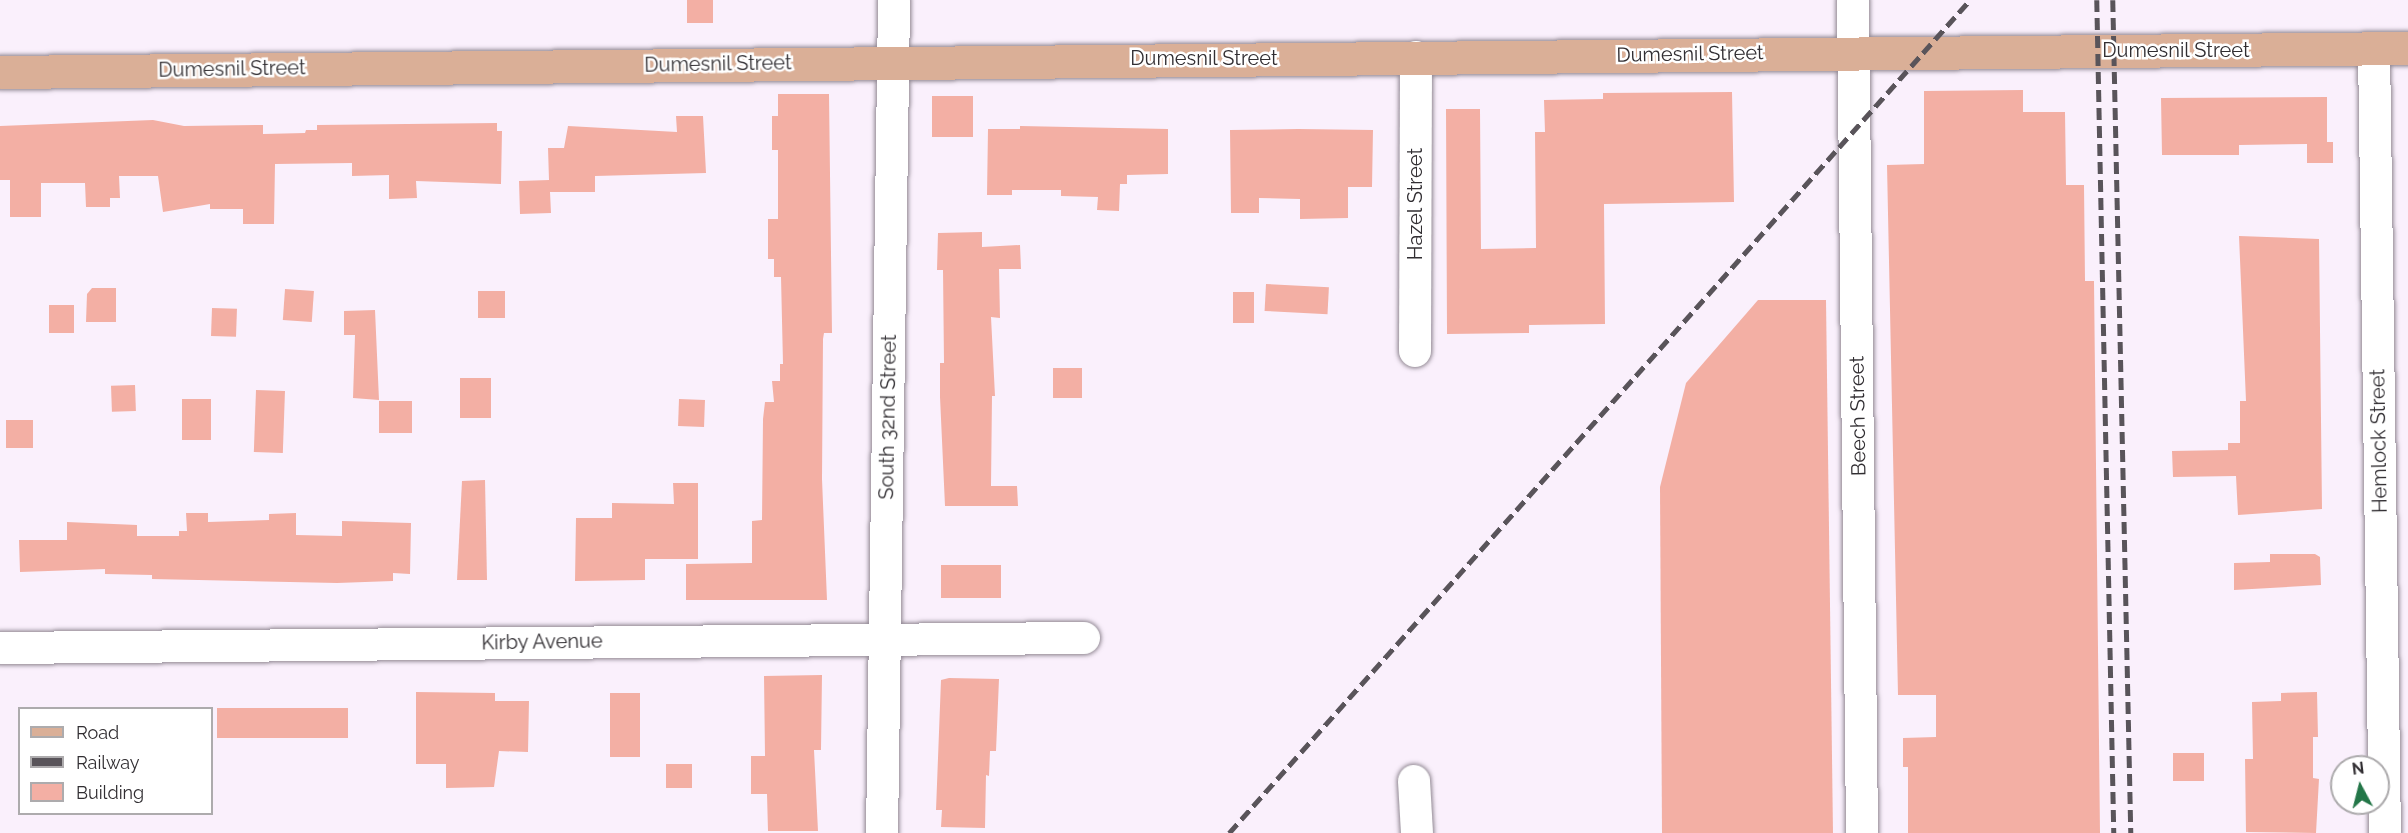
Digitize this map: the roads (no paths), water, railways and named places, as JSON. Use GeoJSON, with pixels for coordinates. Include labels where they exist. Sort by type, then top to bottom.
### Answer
{"type":"FeatureCollection","features":[{"type":"Feature","properties":{"kind":"main road","name":"Dumesnil Street"},"geometry":{"type":"LineString","coordinates":[[0,72],[1854,51],[2408,48]]}},
{"type":"Feature","properties":{"kind":"street","name":"South 32nd Street"},"geometry":{"type":"LineString","coordinates":[[882,833],[894,0]]}},
{"type":"Feature","properties":{"kind":"street","name":"Beech Street"},"geometry":{"type":"LineString","coordinates":[[1853,0],[1863,833]]}},
{"type":"Feature","properties":{"kind":"street","name":"Hemlock Street"},"geometry":{"type":"LineString","coordinates":[[2374,48],[2385,833]]}},
{"type":"Feature","properties":{"kind":"street","name":"Hazel Street"},"geometry":{"type":"LineString","coordinates":[[1415,351],[1416,57]]}},
{"type":"Feature","properties":{"kind":"street","name":"Kirby Avenue"},"geometry":{"type":"LineString","coordinates":[[0,648],[885,638],[1084,638]]}},
{"type":"Feature","properties":{"kind":"street"},"geometry":{"type":"LineString","coordinates":[[1414,781],[1417,833]]}},
{"type":"Feature","properties":{"kind":"railway"},"geometry":{"type":"LineString","coordinates":[[1229,833],[1970,0]]}},
{"type":"Feature","properties":{"kind":"railway"},"geometry":{"type":"LineString","coordinates":[[2097,0],[2114,833]]}},
{"type":"Feature","properties":{"kind":"railway"},"geometry":{"type":"LineString","coordinates":[[2113,0],[2131,833]]}}]}
